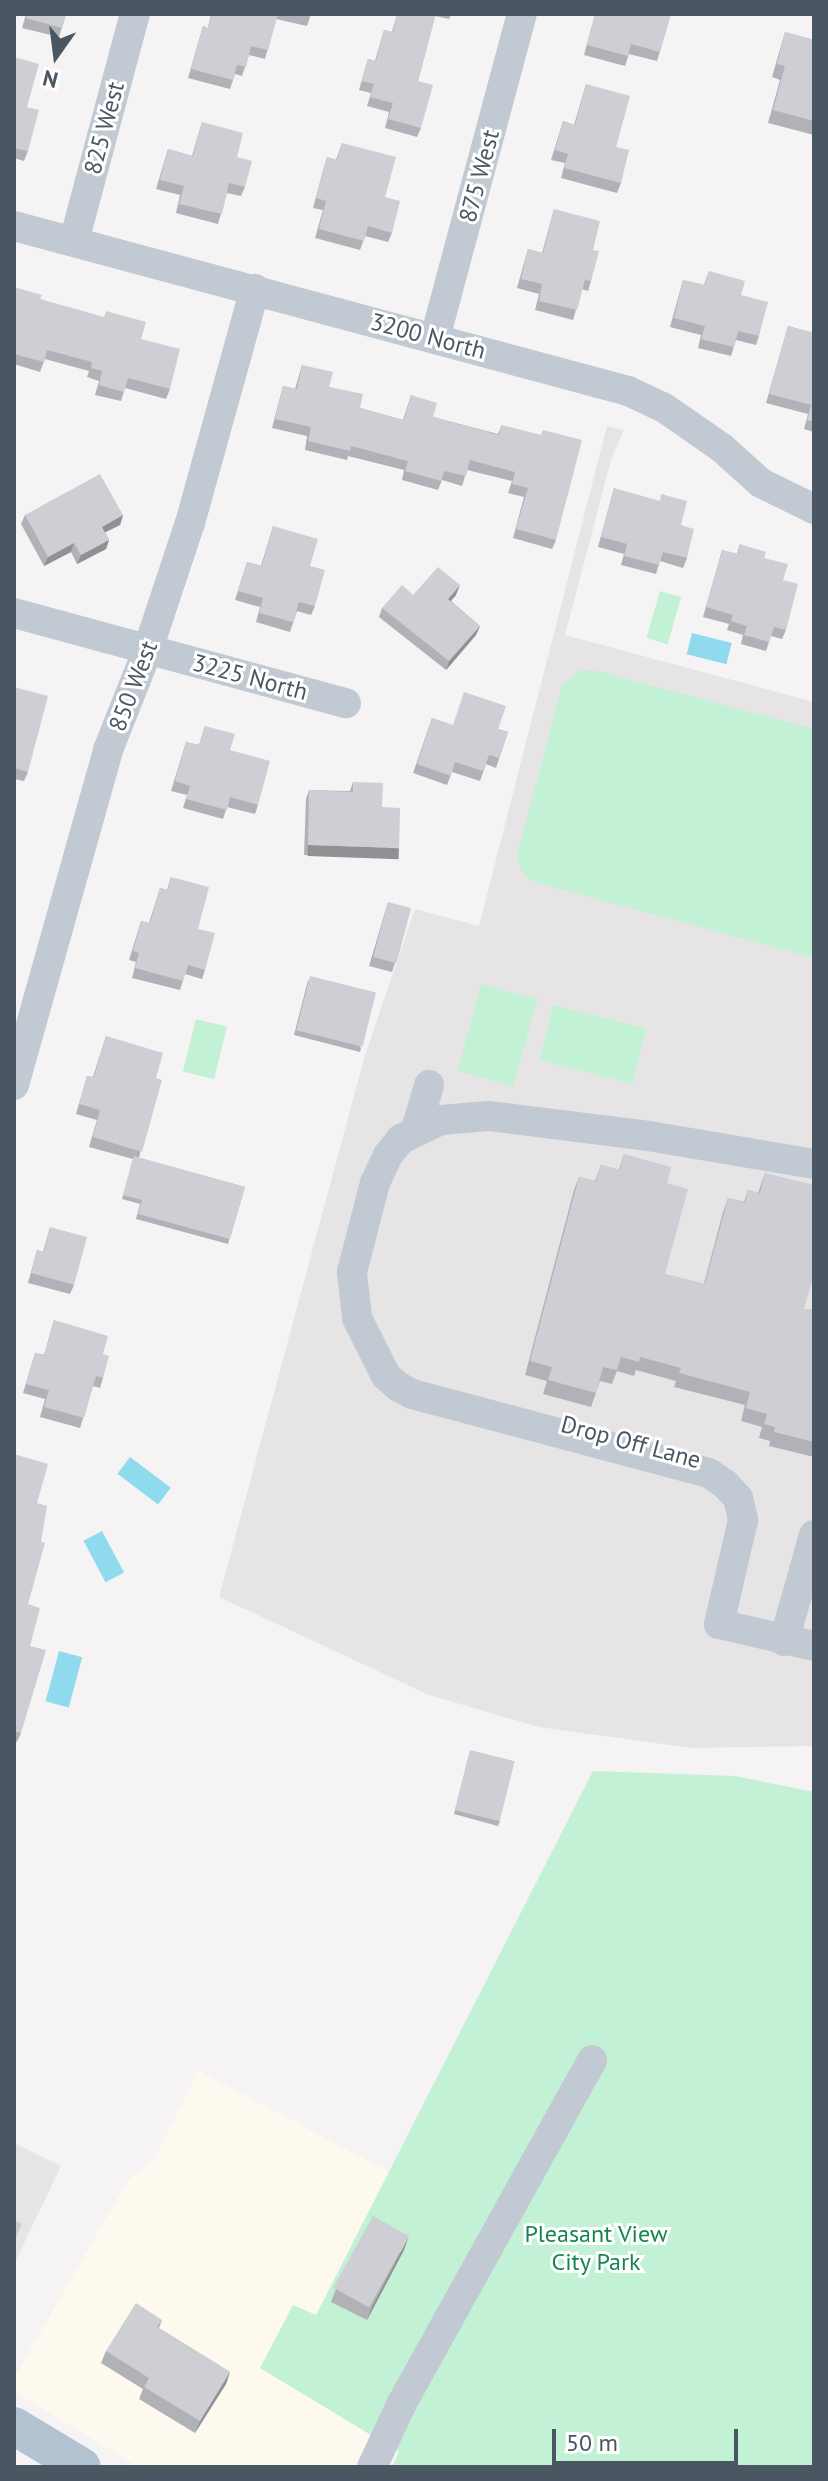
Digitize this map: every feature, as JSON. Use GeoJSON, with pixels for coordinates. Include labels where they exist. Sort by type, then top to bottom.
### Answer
{"type":"FeatureCollection","features":[{"type":"Feature","properties":{"kind":"main road"},"geometry":{"type":"LineString","coordinates":[[14,2426],[82,2467]]}},
{"type":"Feature","properties":{"kind":"street","name":"825 West"},"geometry":{"type":"LineString","coordinates":[[74,241],[135,14]]}},
{"type":"Feature","properties":{"kind":"street","name":"875 West"},"geometry":{"type":"LineString","coordinates":[[435,338],[522,14]]}},
{"type":"Feature","properties":{"kind":"street","name":"3200 North"},"geometry":{"type":"LineString","coordinates":[[14,226],[628,391],[663,407],[722,448],[761,483],[814,509]]}},
{"type":"Feature","properties":{"kind":"street","name":"850 West"},"geometry":{"type":"LineString","coordinates":[[14,1085],[108,750],[148,649],[190,523],[255,289]]}},
{"type":"Feature","properties":{"kind":"street","name":"3225 North"},"geometry":{"type":"LineString","coordinates":[[14,613],[346,703]]}},
{"type":"Feature","properties":{"kind":"street"},"geometry":{"type":"LineString","coordinates":[[416,1130],[429,1085]]}},
{"type":"Feature","properties":{"kind":"street"},"geometry":{"type":"LineString","coordinates":[[814,1164],[649,1136],[488,1116],[441,1120],[401,1139],[388,1155],[375,1183],[352,1272],[357,1318],[371,1348],[386,1376],[412,1394],[709,1473],[738,1498],[743,1520],[719,1624],[814,1646]]}},
{"type":"Feature","properties":{"kind":"street"},"geometry":{"type":"LineString","coordinates":[[784,1641],[814,1535]]}},
{"type":"Feature","properties":{"kind":"street"},"geometry":{"type":"LineString","coordinates":[[372,2467],[402,2403],[592,2060]]}},
{"type":"Feature","properties":{"kind":"shaded area"},"geometry":{"type":"Polygon","coordinates":[[[607,426],[624,430],[611,460],[565,635],[814,702],[814,1746],[691,1748],[539,1727],[429,1695],[219,1597],[365,1055],[415,909],[479,926],[607,426]]]}},
{"type":"Feature","properties":{"kind":"shaded area"},"geometry":{"type":"Polygon","coordinates":[[[199,2071],[389,2172],[316,2316],[374,2437],[358,2467],[138,2467],[14,2391],[14,2378],[128,2180],[154,2160],[199,2071]]]}},
{"type":"Feature","properties":{"kind":"shaded area"},"geometry":{"type":"Polygon","coordinates":[[[14,2143],[61,2166],[14,2264],[14,2143]]]}},
{"type":"Feature","properties":{"kind":"green space"},"geometry":{"type":"Polygon","coordinates":[[[660,591],[681,597],[668,644],[646,638],[660,591]]]}},
{"type":"Feature","properties":{"kind":"green space"},"geometry":{"type":"Polygon","coordinates":[[[580,670],[597,671],[814,729],[814,958],[535,882],[522,872],[517,856],[562,686],[580,670]]]}},
{"type":"Feature","properties":{"kind":"green space"},"geometry":{"type":"Polygon","coordinates":[[[481,984],[537,999],[514,1086],[458,1071],[481,984]]]}},
{"type":"Feature","properties":{"kind":"green space"},"geometry":{"type":"Polygon","coordinates":[[[553,1005],[646,1028],[632,1084],[539,1060],[553,1005]]]}},
{"type":"Feature","properties":{"kind":"green space"},"geometry":{"type":"Polygon","coordinates":[[[196,1019],[227,1027],[214,1079],[183,1071],[196,1019]]]}},
{"type":"Feature","properties":{"kind":"green space","name":"Pleasant View City Park"},"geometry":{"type":"Polygon","coordinates":[[[593,1771],[735,1776],[814,1792],[814,2467],[392,2467],[399,2452],[260,2368],[293,2305],[316,2315],[593,1771]]]}},
{"type":"Feature","properties":{"kind":"water"},"geometry":{"type":"Polygon","coordinates":[[[692,633],[732,643],[726,664],[687,654],[692,633]]]}},
{"type":"Feature","properties":{"kind":"water"},"geometry":{"type":"Polygon","coordinates":[[[130,1457],[171,1488],[158,1504],[117,1474],[130,1457]]]}},
{"type":"Feature","properties":{"kind":"water"},"geometry":{"type":"Polygon","coordinates":[[[102,1531],[124,1572],[106,1582],[83,1541],[102,1531]]]}},
{"type":"Feature","properties":{"kind":"water"},"geometry":{"type":"Polygon","coordinates":[[[59,1651],[82,1657],[69,1707],[46,1701],[59,1651]]]}},
{"type":"Feature","properties":{"kind":"building"},"geometry":{"type":"Polygon","coordinates":[[[27,14],[66,14],[62,28],[26,18],[27,14]]]}},
{"type":"Feature","properties":{"kind":"building"},"geometry":{"type":"Polygon","coordinates":[[[212,14],[278,14],[268,50],[251,46],[246,67],[237,65],[233,80],[191,69],[203,26],[208,28],[212,14]]]}},
{"type":"Feature","properties":{"kind":"building"},"geometry":{"type":"Polygon","coordinates":[[[397,14],[436,14],[418,81],[433,85],[421,128],[388,119],[393,103],[370,97],[374,84],[362,81],[368,59],[376,61],[384,30],[393,32],[397,14]]]}},
{"type":"Feature","properties":{"kind":"building"},"geometry":{"type":"Polygon","coordinates":[[[595,14],[671,14],[660,52],[631,44],[628,56],[587,45],[595,14]]]}},
{"type":"Feature","properties":{"kind":"building"},"geometry":{"type":"Polygon","coordinates":[[[785,32],[814,40],[814,121],[773,110],[785,66],[777,64],[785,32]]]}},
{"type":"Feature","properties":{"kind":"building"},"geometry":{"type":"Polygon","coordinates":[[[14,57],[39,64],[27,107],[39,110],[28,151],[14,148],[14,57]]]}},
{"type":"Feature","properties":{"kind":"building"},"geometry":{"type":"Polygon","coordinates":[[[586,84],[630,96],[616,147],[629,150],[621,183],[564,168],[568,154],[555,150],[563,121],[575,125],[586,84]]]}},
{"type":"Feature","properties":{"kind":"building"},"geometry":{"type":"Polygon","coordinates":[[[202,122],[243,133],[237,157],[252,161],[245,187],[229,183],[222,214],[179,204],[184,186],[160,180],[168,149],[193,156],[202,122]]]}},
{"type":"Feature","properties":{"kind":"building"},"geometry":{"type":"Polygon","coordinates":[[[342,143],[396,157],[385,197],[400,201],[392,233],[368,226],[364,241],[319,229],[326,201],[316,198],[327,157],[337,160],[342,143]]]}},
{"type":"Feature","properties":{"kind":"building"},"geometry":{"type":"Polygon","coordinates":[[[554,209],[600,221],[593,250],[599,251],[591,281],[585,280],[577,310],[539,301],[542,284],[521,279],[528,249],[543,253],[554,209]]]}},
{"type":"Feature","properties":{"kind":"building"},"geometry":{"type":"Polygon","coordinates":[[[709,271],[745,281],[741,295],[768,302],[759,336],[738,331],[734,347],[701,339],[705,326],[674,318],[683,280],[705,285],[709,271]]]}},
{"type":"Feature","properties":{"kind":"building"},"geometry":{"type":"Polygon","coordinates":[[[14,287],[42,295],[40,299],[104,317],[106,311],[146,322],[141,339],[180,349],[170,389],[128,378],[124,392],[99,385],[102,371],[91,368],[92,362],[47,350],[44,362],[14,354],[14,287]]]}},
{"type":"Feature","properties":{"kind":"building"},"geometry":{"type":"Polygon","coordinates":[[[788,326],[814,333],[814,422],[807,420],[811,405],[769,394],[788,326]]]}},
{"type":"Feature","properties":{"kind":"building"},"geometry":{"type":"Polygon","coordinates":[[[302,365],[333,372],[329,387],[363,394],[360,408],[404,420],[411,395],[437,403],[433,417],[499,435],[502,425],[541,435],[543,430],[582,440],[556,540],[516,529],[528,488],[512,484],[515,472],[470,460],[466,476],[444,471],[441,481],[405,471],[408,461],[351,446],[350,451],[308,441],[311,427],[275,419],[283,386],[297,389],[302,365]]]}},
{"type":"Feature","properties":{"kind":"building"},"geometry":{"type":"Polygon","coordinates":[[[100,474],[123,515],[102,527],[109,540],[81,555],[74,543],[48,557],[25,515],[100,474]]]}},
{"type":"Feature","properties":{"kind":"building"},"geometry":{"type":"Polygon","coordinates":[[[614,488],[660,501],[661,494],[687,501],[681,525],[694,529],[687,558],[663,552],[659,565],[624,556],[627,544],[601,537],[614,488]]]}},
{"type":"Feature","properties":{"kind":"building"},"geometry":{"type":"Polygon","coordinates":[[[273,526],[318,539],[310,566],[325,570],[315,606],[299,602],[293,622],[259,613],[263,598],[238,591],[247,562],[262,566],[273,526]]]}},
{"type":"Feature","properties":{"kind":"building"},"geometry":{"type":"Polygon","coordinates":[[[740,544],[766,552],[764,558],[788,564],[783,580],[798,584],[786,630],[774,627],[769,642],[744,635],[747,626],[731,621],[733,615],[706,607],[722,550],[738,554],[740,544]]]}},
{"type":"Feature","properties":{"kind":"building"},"geometry":{"type":"Polygon","coordinates":[[[438,567],[460,585],[448,599],[480,626],[449,661],[382,608],[402,585],[413,595],[438,567]]]}},
{"type":"Feature","properties":{"kind":"building"},"geometry":{"type":"Polygon","coordinates":[[[14,687],[48,696],[28,772],[14,768],[14,687]]]}},
{"type":"Feature","properties":{"kind":"building"},"geometry":{"type":"Polygon","coordinates":[[[464,692],[506,706],[498,729],[508,732],[499,758],[489,755],[483,771],[455,762],[451,776],[417,764],[432,718],[453,725],[464,692]]]}},
{"type":"Feature","properties":{"kind":"building"},"geometry":{"type":"Polygon","coordinates":[[[205,726],[235,734],[230,750],[270,761],[258,805],[230,797],[227,810],[186,799],[190,786],[175,781],[186,742],[199,745],[205,726]]]}},
{"type":"Feature","properties":{"kind":"building"},"geometry":{"type":"Polygon","coordinates":[[[353,782],[383,783],[382,807],[400,808],[399,848],[308,845],[309,790],[353,792],[353,782]]]}},
{"type":"Feature","properties":{"kind":"building"},"geometry":{"type":"Polygon","coordinates":[[[171,877],[209,887],[198,929],[215,933],[205,970],[188,965],[183,981],[135,968],[139,953],[133,951],[141,921],[150,923],[160,888],[168,890],[171,877]]]}},
{"type":"Feature","properties":{"kind":"building"},"geometry":{"type":"Polygon","coordinates":[[[388,902],[411,908],[396,963],[373,957],[388,902]]]}},
{"type":"Feature","properties":{"kind":"building"},"geometry":{"type":"Polygon","coordinates":[[[310,976],[376,992],[362,1047],[296,1030],[310,976]]]}},
{"type":"Feature","properties":{"kind":"building"},"geometry":{"type":"Polygon","coordinates":[[[106,1036],[163,1053],[156,1078],[162,1080],[142,1152],[93,1137],[100,1110],[79,1104],[87,1076],[94,1077],[106,1036]]]}},
{"type":"Feature","properties":{"kind":"building"},"geometry":{"type":"Polygon","coordinates":[[[624,1154],[671,1167],[667,1183],[688,1189],[665,1274],[705,1284],[728,1198],[745,1203],[748,1190],[760,1193],[765,1173],[814,1185],[814,1274],[804,1309],[814,1309],[814,1442],[774,1432],[775,1427],[764,1424],[767,1414],[746,1408],[750,1392],[679,1373],[681,1368],[640,1357],[639,1362],[621,1357],[617,1370],[603,1367],[596,1393],[548,1380],[552,1367],[530,1361],[579,1177],[596,1181],[601,1165],[620,1170],[624,1154]]]}},
{"type":"Feature","properties":{"kind":"building"},"geometry":{"type":"Polygon","coordinates":[[[134,1156],[245,1187],[230,1239],[138,1214],[142,1200],[123,1195],[134,1156]]]}},
{"type":"Feature","properties":{"kind":"building"},"geometry":{"type":"Polygon","coordinates":[[[50,1227],[87,1237],[74,1285],[31,1273],[37,1250],[44,1252],[50,1227]]]}},
{"type":"Feature","properties":{"kind":"building"},"geometry":{"type":"Polygon","coordinates":[[[54,1320],[108,1336],[103,1354],[109,1356],[103,1378],[96,1376],[84,1418],[44,1407],[49,1390],[26,1384],[35,1353],[44,1356],[54,1320]]]}},
{"type":"Feature","properties":{"kind":"building"},"geometry":{"type":"Polygon","coordinates":[[[14,1454],[48,1464],[37,1503],[47,1506],[41,1542],[45,1543],[28,1604],[40,1608],[30,1646],[46,1650],[21,1733],[14,1731],[14,1454]]]}},
{"type":"Feature","properties":{"kind":"building"},"geometry":{"type":"Polygon","coordinates":[[[470,1750],[515,1761],[500,1821],[455,1810],[470,1750]]]}},
{"type":"Feature","properties":{"kind":"building"},"geometry":{"type":"Polygon","coordinates":[[[373,2216],[409,2236],[369,2308],[333,2288],[373,2216]]]}},
{"type":"Feature","properties":{"kind":"building"},"geometry":{"type":"Polygon","coordinates":[[[14,2220],[22,2224],[14,2241],[14,2220]]]}},
{"type":"Feature","properties":{"kind":"building"},"geometry":{"type":"Polygon","coordinates":[[[136,2303],[162,2320],[157,2327],[230,2372],[200,2421],[144,2387],[149,2378],[106,2351],[136,2303]]]}}]}
